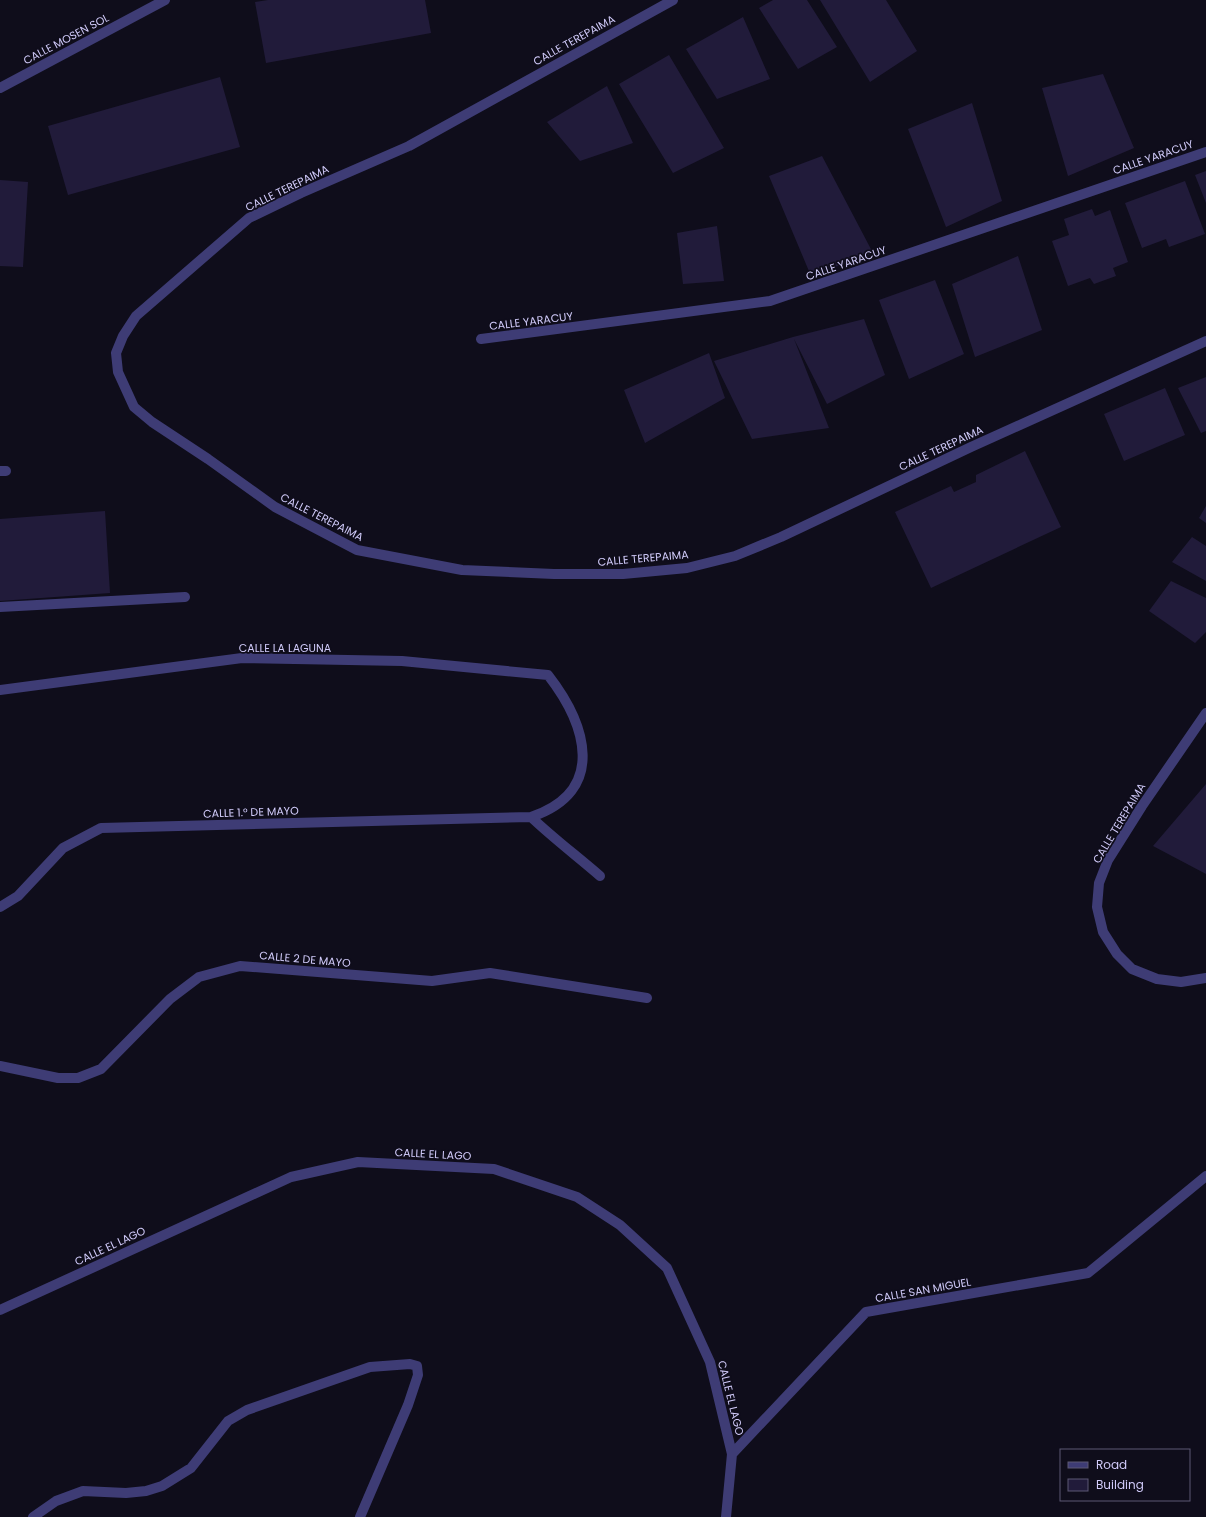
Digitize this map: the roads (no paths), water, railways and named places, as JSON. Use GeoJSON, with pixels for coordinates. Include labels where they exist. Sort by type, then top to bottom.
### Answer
{"type":"FeatureCollection","features":[{"type":"Feature","properties":{"kind":"street","name":"CALLE MOSEN SOL"},"geometry":{"type":"LineString","coordinates":[[0,88],[165,0]]}},
{"type":"Feature","properties":{"kind":"street","name":"CALLE TEREPAIMA"},"geometry":{"type":"LineString","coordinates":[[673,0],[409,146],[301,193],[249,218],[136,316],[123,336],[116,353],[118,372],[134,406],[152,422],[208,459],[275,507],[357,550],[462,570],[554,574],[623,574],[687,568],[735,556],[781,537],[971,447],[1206,341]]}},
{"type":"Feature","properties":{"kind":"street","name":"CALLE YARACUY"},"geometry":{"type":"LineString","coordinates":[[481,339],[770,301],[1206,152]]}},
{"type":"Feature","properties":{"kind":"street"},"geometry":{"type":"LineString","coordinates":[[0,607],[185,597]]}},
{"type":"Feature","properties":{"kind":"street","name":"CALLE LA LAGUNA"},"geometry":{"type":"LineString","coordinates":[[0,690],[242,658],[402,661],[548,675],[560,691],[579,731],[583,754],[582,770],[575,786],[564,799],[543,813],[531,817]]}},
{"type":"Feature","properties":{"kind":"street","name":"CALLE TEREPAIMA"},"geometry":{"type":"LineString","coordinates":[[1206,713],[1142,806],[1108,860],[1099,883],[1097,907],[1102,932],[1117,954],[1132,969],[1157,979],[1181,982],[1206,978]]}},
{"type":"Feature","properties":{"kind":"street"},"geometry":{"type":"LineString","coordinates":[[531,817],[549,835],[573,852],[600,876]]}},
{"type":"Feature","properties":{"kind":"street","name":"CALLE 1.° DE MAYO"},"geometry":{"type":"LineString","coordinates":[[0,907],[18,896],[63,848],[101,828],[531,817]]}},
{"type":"Feature","properties":{"kind":"street","name":"CALLE 2 DE MAYO"},"geometry":{"type":"LineString","coordinates":[[0,1066],[58,1078],[78,1078],[101,1069],[170,999],[198,977],[240,966],[432,981],[490,973],[647,998]]}},
{"type":"Feature","properties":{"kind":"street","name":"CALLE EL LAGO"},"geometry":{"type":"LineString","coordinates":[[0,1310],[291,1176],[358,1162],[494,1169],[577,1196],[620,1226],[666,1268],[710,1362],[732,1454]]}},
{"type":"Feature","properties":{"kind":"street","name":"CALLE SAN MIGUEL"},"geometry":{"type":"LineString","coordinates":[[732,1454],[866,1312],[1088,1273],[1206,1176]]}},
{"type":"Feature","properties":{"kind":"street"},"geometry":{"type":"LineString","coordinates":[[33,1517],[56,1501],[83,1490],[126,1492],[146,1491],[162,1486],[191,1468],[228,1422],[247,1410],[370,1367],[410,1364],[417,1366],[418,1375],[408,1405],[360,1517]]}},
{"type":"Feature","properties":{"kind":"street"},"geometry":{"type":"LineString","coordinates":[[726,1517],[732,1454]]}}]}
